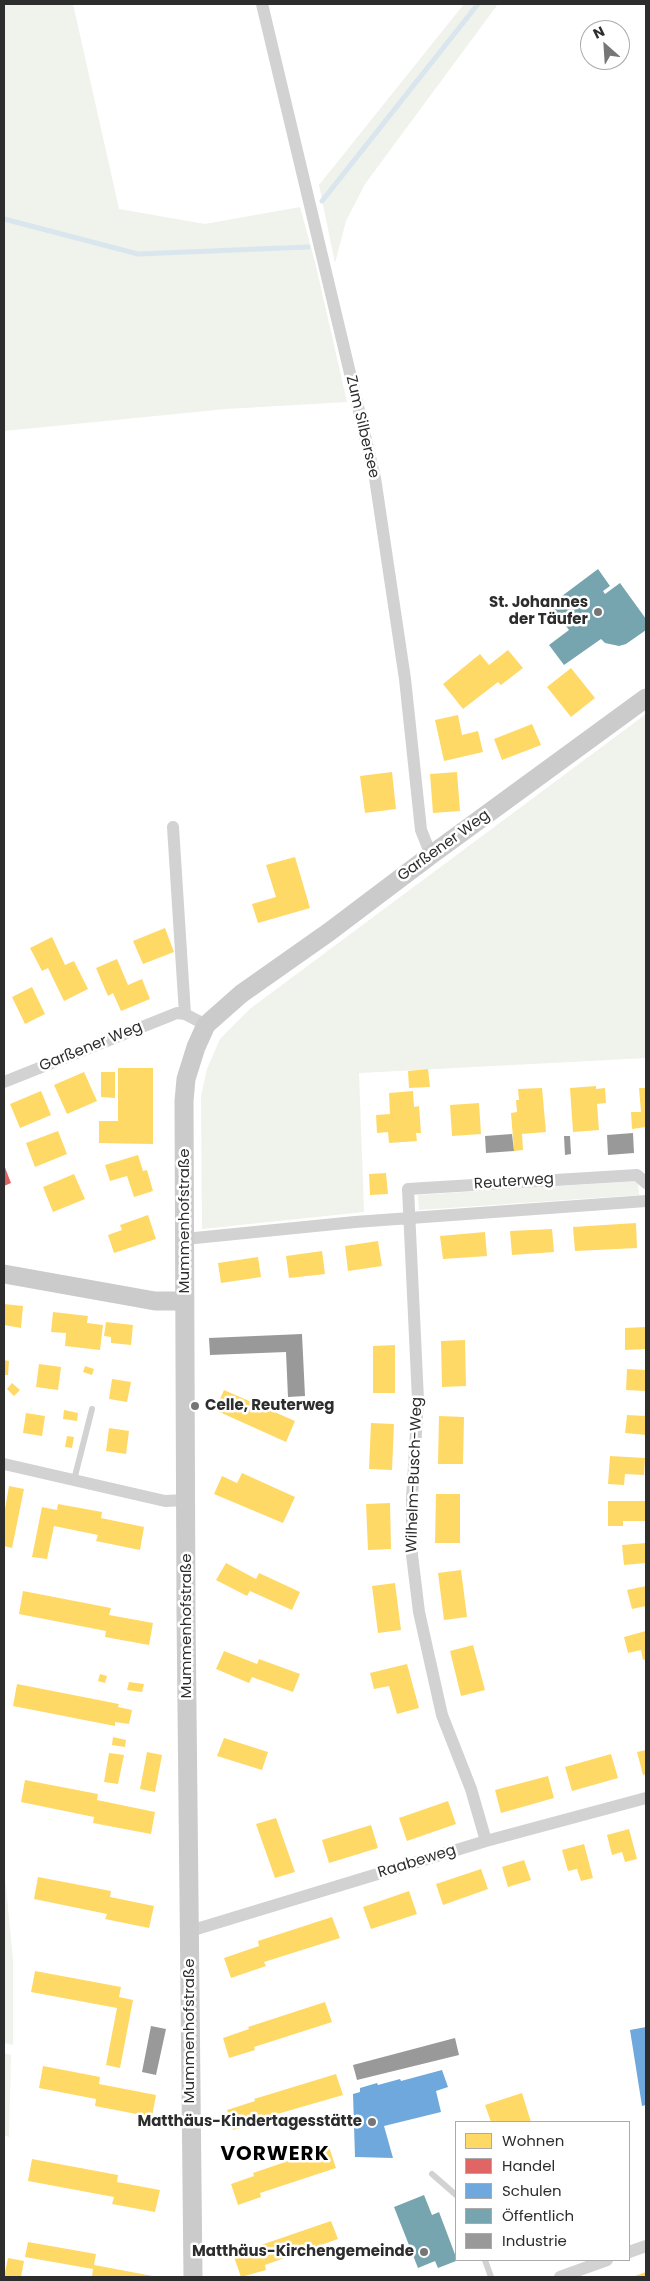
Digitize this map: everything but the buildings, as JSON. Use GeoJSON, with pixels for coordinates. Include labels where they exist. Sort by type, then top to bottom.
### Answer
{"type":"FeatureCollection","features":[{"type":"Feature","properties":{"kind":"street","name":"Zum Silbersee"},"geometry":{"type":"LineString","coordinates":[[262,4],[375,478],[405,679],[421,830],[431,855]]}},
{"type":"Feature","properties":{"kind":"street","name":"Garßener Weg"},"geometry":{"type":"LineString","coordinates":[[241,994],[329,932],[646,698]]}},
{"type":"Feature","properties":{"kind":"street"},"geometry":{"type":"LineString","coordinates":[[173,827],[185,1014],[206,1025]]}},
{"type":"Feature","properties":{"kind":"street","name":"Mummenhofstraße"},"geometry":{"type":"LineString","coordinates":[[193,2277],[186,1500],[186,1086],[196,1047],[206,1025],[241,994]]}},
{"type":"Feature","properties":{"kind":"street","name":"Garßener Weg"},"geometry":{"type":"LineString","coordinates":[[4,1082],[177,1012],[185,1014]]}},
{"type":"Feature","properties":{"kind":"street","name":"Reuterweg"},"geometry":{"type":"LineString","coordinates":[[411,1219],[408,1189],[637,1174],[646,1183]]}},
{"type":"Feature","properties":{"kind":"street","name":"Reuterweg"},"geometry":{"type":"LineString","coordinates":[[185,1239],[355,1222],[646,1201]]}},
{"type":"Feature","properties":{"kind":"street","name":"Wilhelm-Busch-Weg"},"geometry":{"type":"LineString","coordinates":[[411,1219],[418,1400],[412,1498],[412,1555],[419,1612],[442,1715],[471,1789],[486,1841]]}},
{"type":"Feature","properties":{"kind":"street"},"geometry":{"type":"LineString","coordinates":[[4,1274],[155,1301],[185,1301]]}},
{"type":"Feature","properties":{"kind":"street"},"geometry":{"type":"LineString","coordinates":[[4,1464],[165,1501],[186,1500]]}},
{"type":"Feature","properties":{"kind":"street","name":"Raabeweg"},"geometry":{"type":"LineString","coordinates":[[190,1930],[486,1841],[646,1798]]}},
{"type":"Feature","properties":{"kind":"street"},"geometry":{"type":"LineString","coordinates":[[630,2252],[646,2246]]}},
{"type":"Feature","properties":{"kind":"street"},"geometry":{"type":"LineString","coordinates":[[560,2277],[604,2261]]}},
{"type":"Feature","properties":{"kind":"lane"},"geometry":{"type":"LineString","coordinates":[[74,1480],[92,1409]]}},
{"type":"Feature","properties":{"kind":"lane"},"geometry":{"type":"LineString","coordinates":[[432,2174],[455,2194]]}},
{"type":"Feature","properties":{"kind":"lane"},"geometry":{"type":"LineString","coordinates":[[485,2261],[491,2277]]}},
{"type":"Feature","properties":{"kind":"shaded area"},"geometry":{"type":"Polygon","coordinates":[[[4,4],[73,4],[119,209],[205,224],[300,207],[315,262],[347,402],[226,409],[4,431],[4,4]]]}},
{"type":"Feature","properties":{"kind":"shaded area"},"geometry":{"type":"Polygon","coordinates":[[[464,4],[498,4],[365,184],[346,221],[335,263],[319,185],[464,4]]]}},
{"type":"Feature","properties":{"kind":"shaded area"},"geometry":{"type":"Polygon","coordinates":[[[646,714],[646,1058],[359,1073],[364,1212],[202,1229],[201,1096],[207,1069],[220,1039],[251,1008],[646,714]]]}},
{"type":"Feature","properties":{"kind":"shaded area"},"geometry":{"type":"Polygon","coordinates":[[[638,1181],[639,1195],[419,1210],[418,1195],[638,1181]]]}},
{"type":"Feature","properties":{"kind":"shaded area"},"geometry":{"type":"Polygon","coordinates":[[[4,1866],[13,1961],[13,2045],[4,2043],[4,1866]]]}},
{"type":"Feature","properties":{"kind":"shaded area"},"geometry":{"type":"Polygon","coordinates":[[[4,2053],[11,2055],[9,2137],[4,2135],[4,2053]]]}},
{"type":"Feature","properties":{"kind":"waterway"},"geometry":{"type":"LineString","coordinates":[[322,201],[478,4]]}},
{"type":"Feature","properties":{"kind":"waterway"},"geometry":{"type":"LineString","coordinates":[[4,219],[138,254],[308,247]]}},
{"type":"Feature","properties":{"kind":"place","name":"St. Johannes der Täufer"},"geometry":{"type":"Point","coordinates":[598,612]}},
{"type":"Feature","properties":{"kind":"place","name":"Celle, Reuterweg"},"geometry":{"type":"Point","coordinates":[195,1406]}},
{"type":"Feature","properties":{"kind":"place","name":"Matthäus-Kindertagesstätte"},"geometry":{"type":"Point","coordinates":[372,2122]}},
{"type":"Feature","properties":{"kind":"place","name":"Matthäus-Kirchengemeinde"},"geometry":{"type":"Point","coordinates":[424,2252]}},
{"type":"Feature","properties":{"kind":"district","name":"VORWERK"},"geometry":{"type":"Point","coordinates":[275,2155]}}]}
